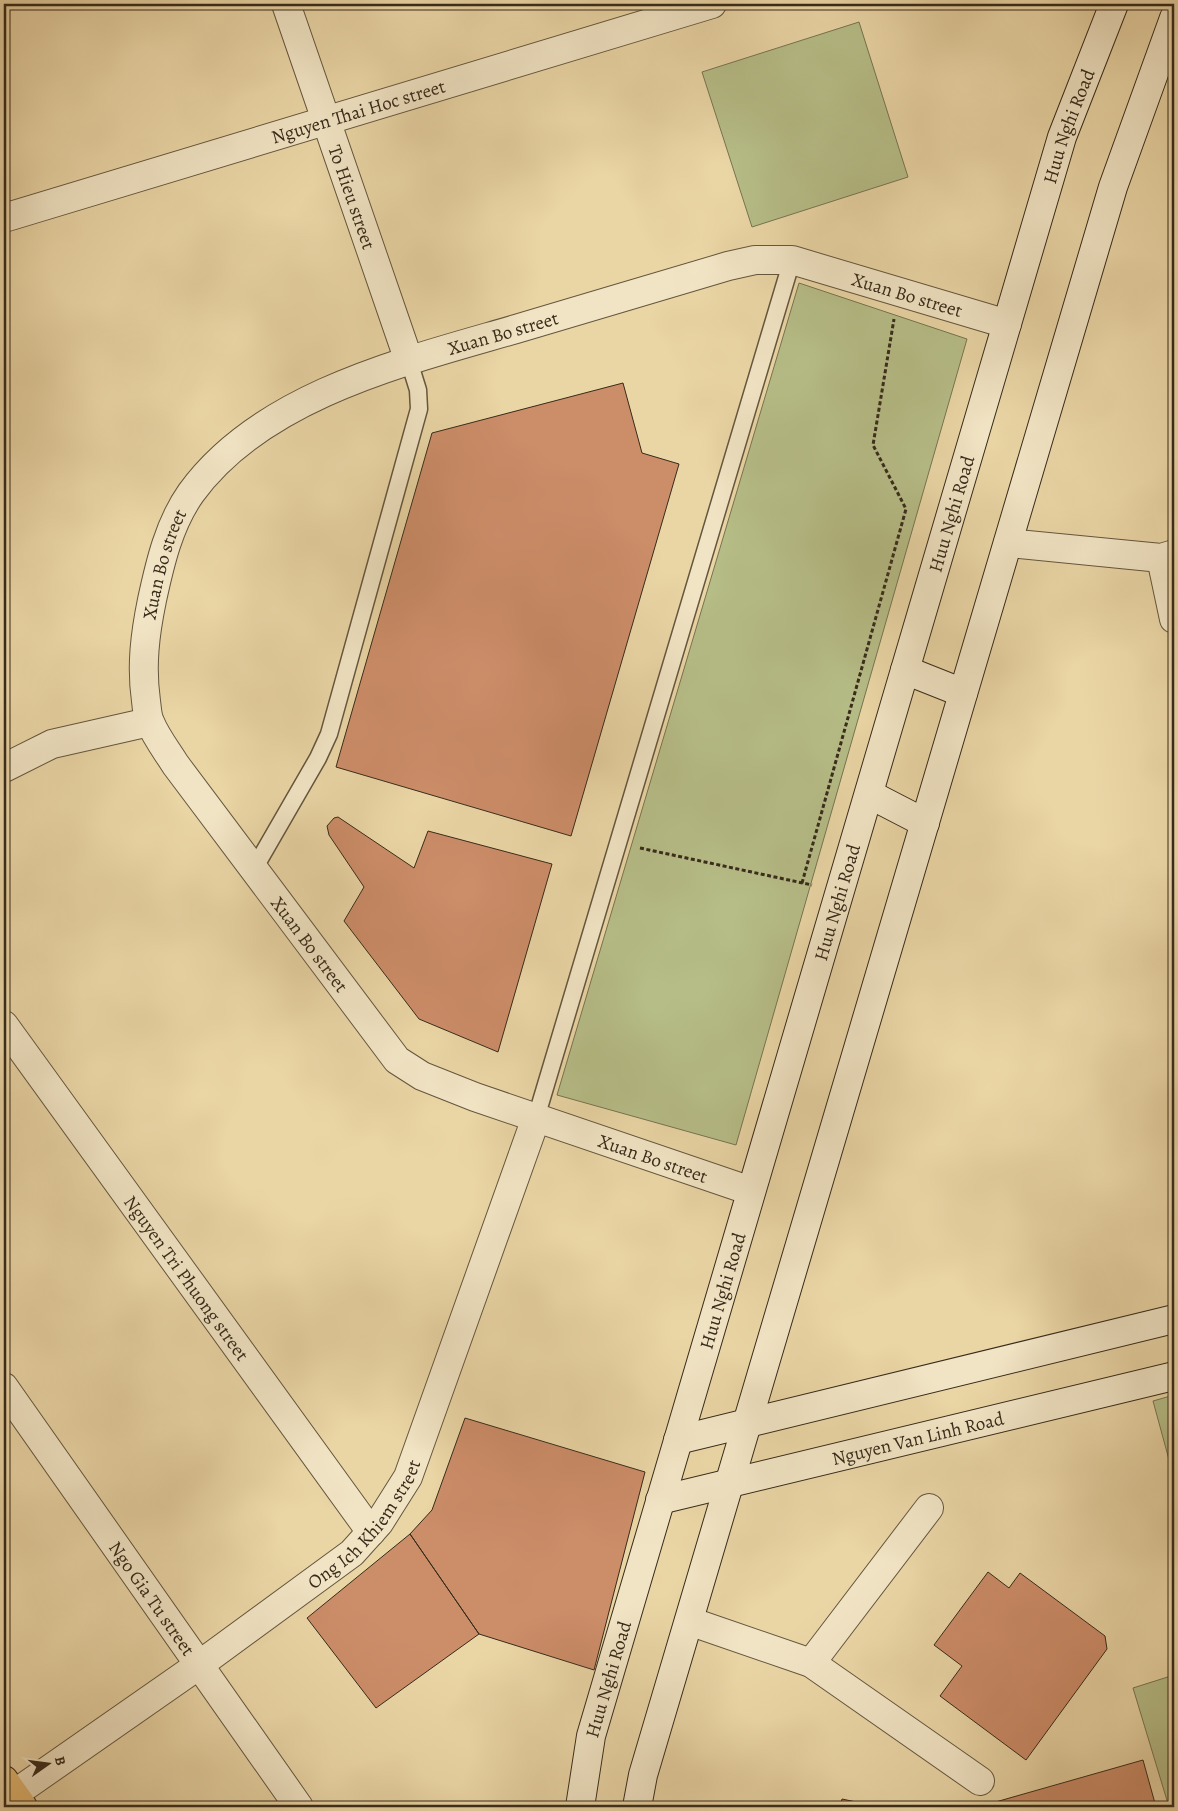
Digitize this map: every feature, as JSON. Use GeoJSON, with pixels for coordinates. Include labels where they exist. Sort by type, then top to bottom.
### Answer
{"type":"FeatureCollection","features":[{"type":"Feature","properties":{"kind":"street","name":"To Hieu street"},"geometry":{"type":"LineString","coordinates":[[286,4],[324,119],[409,360]]}},
{"type":"Feature","properties":{"kind":"street","name":"Nguyen Thai Hoc street"},"geometry":{"type":"LineString","coordinates":[[4,218],[324,119],[712,4]]}},
{"type":"Feature","properties":{"kind":"street","name":"Huu Nghi Road"},"geometry":{"type":"LineString","coordinates":[[580,1807],[591,1736],[1062,137],[1114,4]]}},
{"type":"Feature","properties":{"kind":"street"},"geometry":{"type":"LineString","coordinates":[[637,1807],[643,1775],[1113,187],[1174,18]]}},
{"type":"Feature","properties":{"kind":"street","name":"Xuan Bo street"},"geometry":{"type":"LineString","coordinates":[[751,1191],[475,1098],[422,1076],[396,1060],[175,764],[149,722],[143,676],[144,649],[158,570],[172,528],[191,493],[214,467],[258,428],[286,411],[409,360],[728,266],[755,260],[792,260],[1007,324]]}},
{"type":"Feature","properties":{"kind":"street"},"geometry":{"type":"LineString","coordinates":[[1008,543],[1168,556],[1174,619]]}},
{"type":"Feature","properties":{"kind":"street"},"geometry":{"type":"LineString","coordinates":[[905,670],[963,693]]}},
{"type":"Feature","properties":{"kind":"street"},"geometry":{"type":"LineString","coordinates":[[4,768],[52,744],[149,722]]}},
{"type":"Feature","properties":{"kind":"street"},"geometry":{"type":"LineString","coordinates":[[869,794],[925,823]]}},
{"type":"Feature","properties":{"kind":"street","name":"Nguyen Tri Phuong street"},"geometry":{"type":"LineString","coordinates":[[4,1025],[371,1532]]}},
{"type":"Feature","properties":{"kind":"street","name":"Ong Ich Khiem street"},"geometry":{"type":"LineString","coordinates":[[13,1794],[199,1665],[352,1553],[371,1532],[408,1477],[536,1118]]}},
{"type":"Feature","properties":{"kind":"street"},"geometry":{"type":"LineString","coordinates":[[678,1440],[1174,1319]]}},
{"type":"Feature","properties":{"kind":"street","name":"Nguyen Van Linh Road"},"geometry":{"type":"LineString","coordinates":[[660,1500],[1174,1376]]}},
{"type":"Feature","properties":{"kind":"street","name":"Ngo Gia Tu street"},"geometry":{"type":"LineString","coordinates":[[4,1387],[299,1807]]}},
{"type":"Feature","properties":{"kind":"street"},"geometry":{"type":"LineString","coordinates":[[811,1663],[929,1508]]}},
{"type":"Feature","properties":{"kind":"street"},"geometry":{"type":"LineString","coordinates":[[689,1621],[811,1663],[980,1781]]}},
{"type":"Feature","properties":{"kind":"lane"},"geometry":{"type":"LineString","coordinates":[[536,1118],[792,260]]}},
{"type":"Feature","properties":{"kind":"lane"},"geometry":{"type":"LineString","coordinates":[[254,869],[318,758],[338,706],[419,409],[418,390],[409,360]]}},
{"type":"Feature","properties":{"kind":"path"},"geometry":{"type":"LineString","coordinates":[[802,883],[906,509],[873,445],[898,291]]}},
{"type":"Feature","properties":{"kind":"path"},"geometry":{"type":"LineString","coordinates":[[618,843],[840,891]]}},
{"type":"Feature","properties":{"kind":"green space"},"geometry":{"type":"Polygon","coordinates":[[[859,22],[908,177],[752,227],[702,72],[859,22]]]}},
{"type":"Feature","properties":{"kind":"green space"},"geometry":{"type":"Polygon","coordinates":[[[799,283],[967,339],[736,1145],[557,1095],[799,283]]]}},
{"type":"Feature","properties":{"kind":"green space"},"geometry":{"type":"Polygon","coordinates":[[[1174,1395],[1174,1478],[1153,1401],[1174,1395]]]}},
{"type":"Feature","properties":{"kind":"green space"},"geometry":{"type":"Polygon","coordinates":[[[1174,1675],[1174,1807],[1169,1807],[1133,1688],[1174,1675]]]}},
{"type":"Feature","properties":{"kind":"building"},"geometry":{"type":"Polygon","coordinates":[[[623,383],[642,453],[679,464],[571,836],[336,767],[432,433],[623,383]]]}},
{"type":"Feature","properties":{"kind":"building"},"geometry":{"type":"Polygon","coordinates":[[[338,817],[414,868],[428,831],[552,864],[498,1052],[419,1019],[344,921],[364,887],[329,835],[327,826],[334,818],[338,817]]]}},
{"type":"Feature","properties":{"kind":"building"},"geometry":{"type":"Polygon","coordinates":[[[465,1418],[645,1472],[594,1670],[479,1634],[410,1534],[432,1510],[465,1418]]]}},
{"type":"Feature","properties":{"kind":"building"},"geometry":{"type":"Polygon","coordinates":[[[410,1534],[479,1634],[376,1708],[307,1618],[410,1534]]]}},
{"type":"Feature","properties":{"kind":"building"},"geometry":{"type":"Polygon","coordinates":[[[988,1572],[1009,1588],[1020,1573],[1105,1636],[1107,1649],[1026,1760],[940,1696],[962,1666],[934,1645],[988,1572]]]}},
{"type":"Feature","properties":{"kind":"building"},"geometry":{"type":"Polygon","coordinates":[[[1143,1760],[1156,1807],[986,1807],[985,1805],[1143,1760]]]}},
{"type":"Feature","properties":{"kind":"building"},"geometry":{"type":"Polygon","coordinates":[[[842,1799],[880,1807],[840,1807],[842,1799]]]}}]}
